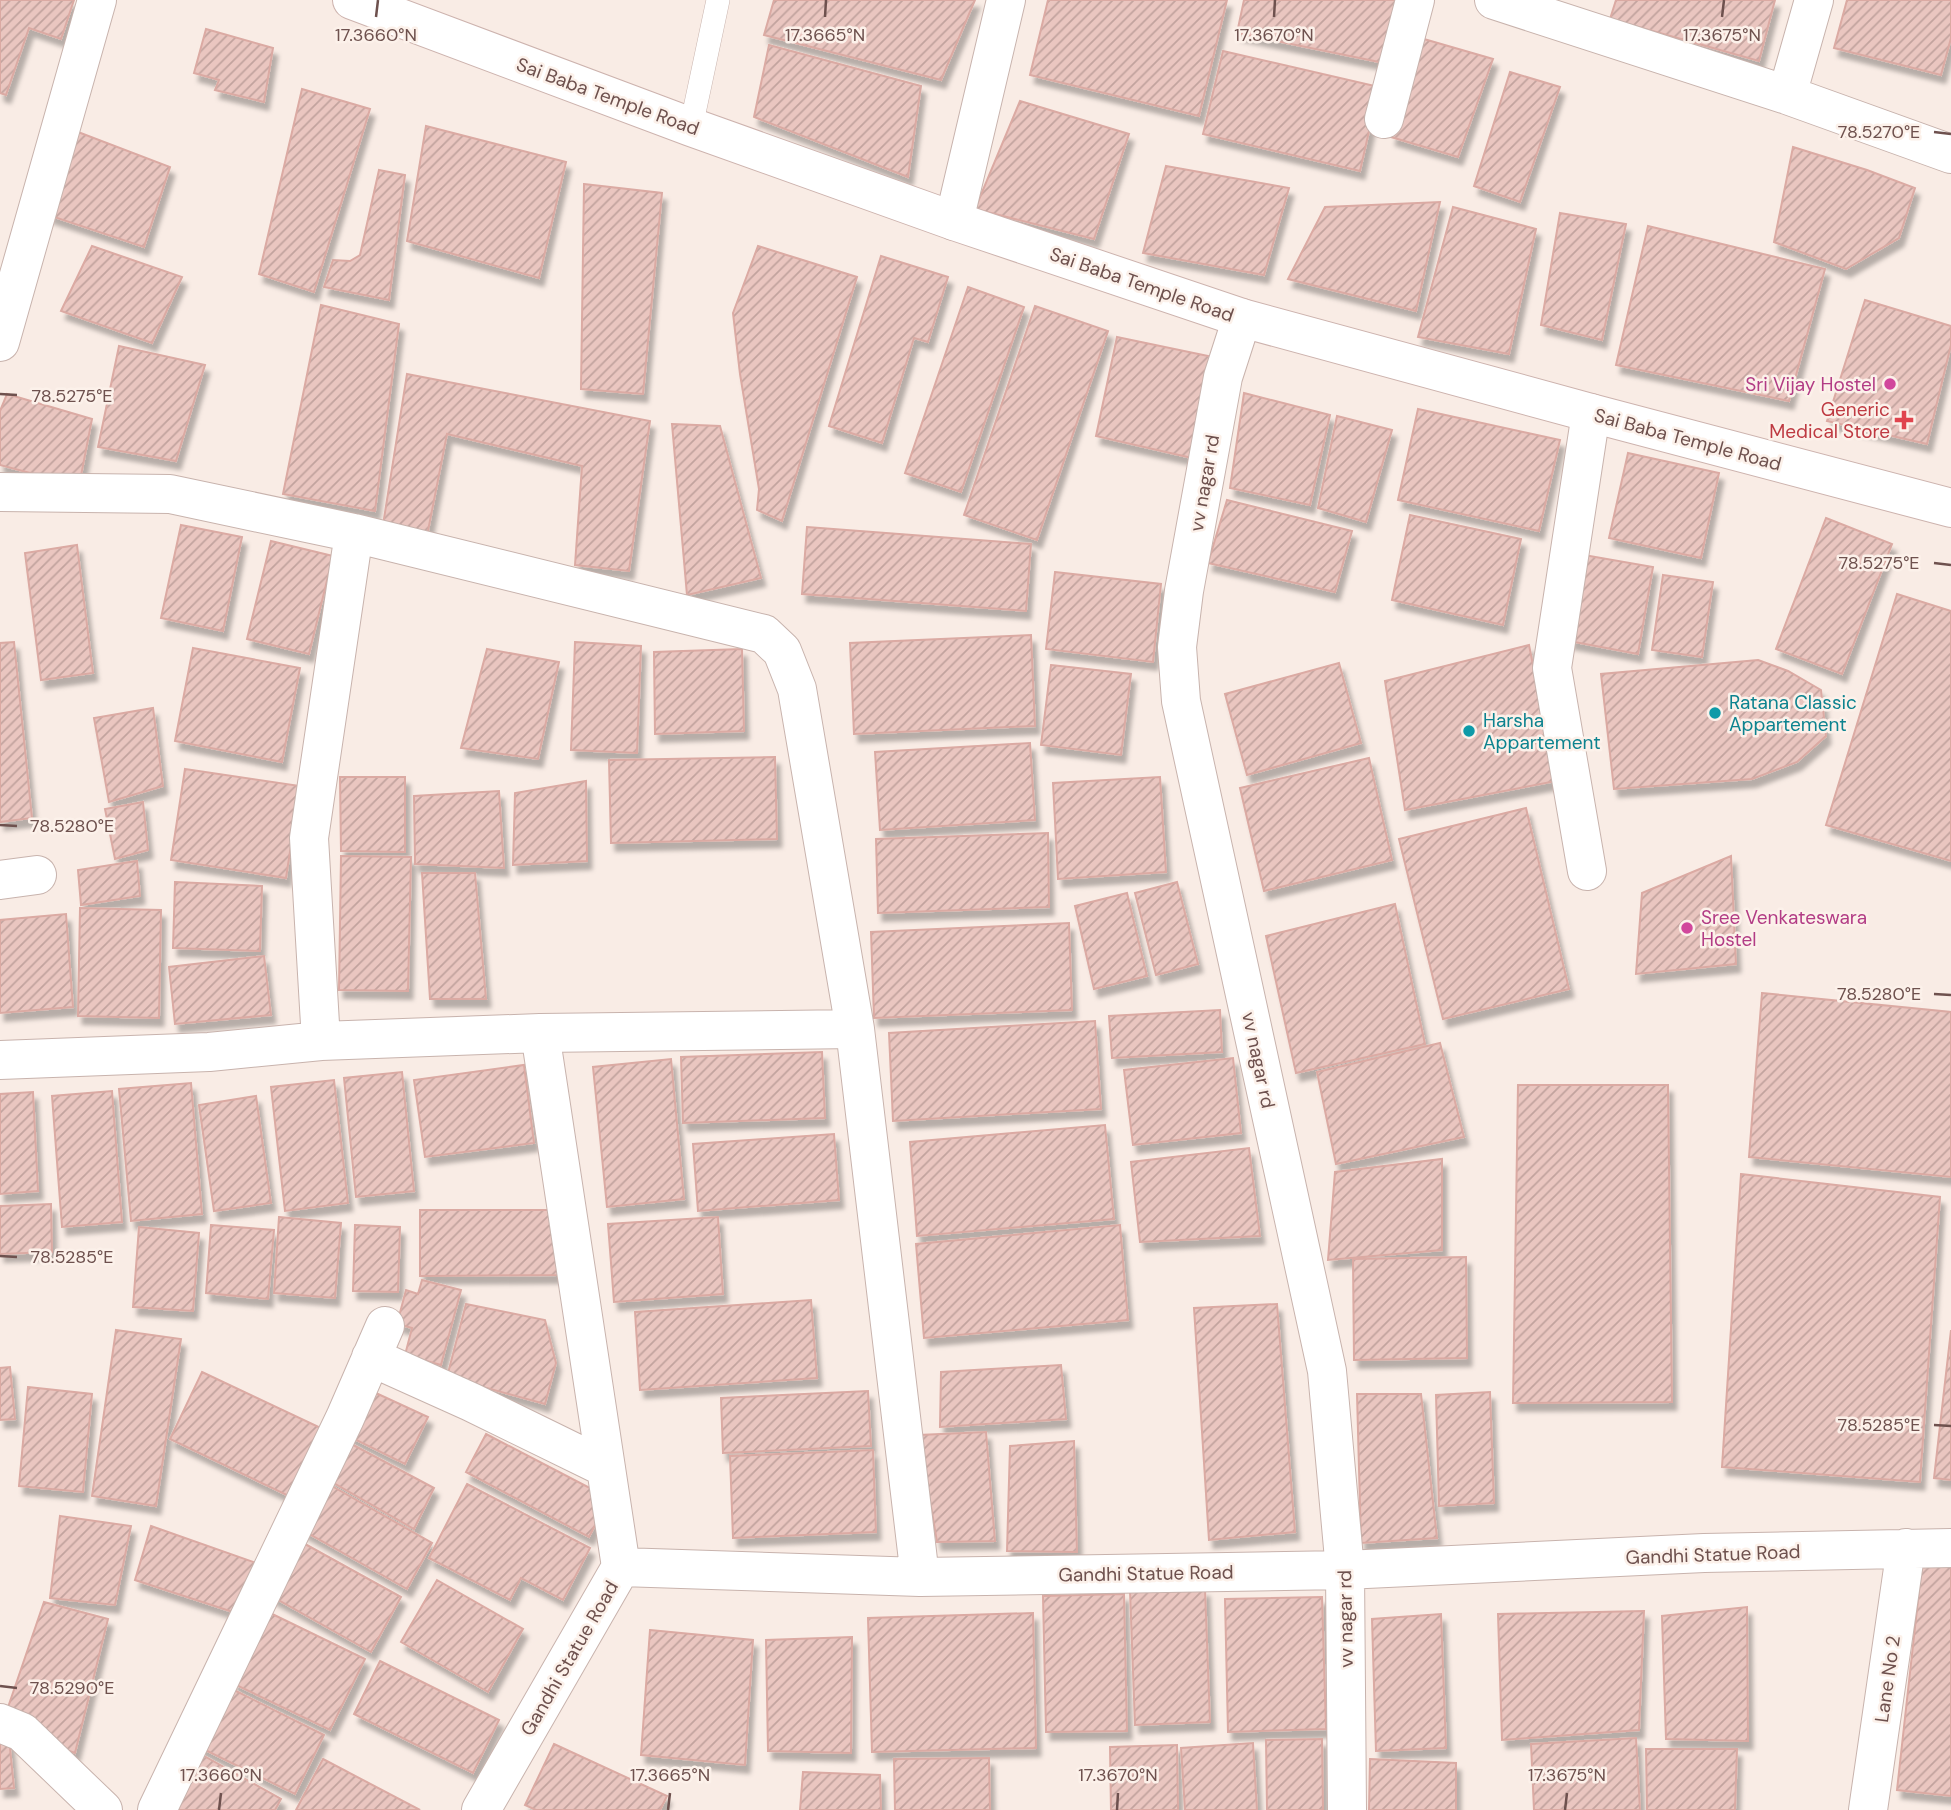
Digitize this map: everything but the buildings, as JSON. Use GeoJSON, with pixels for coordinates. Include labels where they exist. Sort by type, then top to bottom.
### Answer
{"type":"FeatureCollection","features":[{"type":"Feature","properties":{"kind":"street"},"geometry":{"type":"LineString","coordinates":[[0,342],[97,0]]}},
{"type":"Feature","properties":{"kind":"street","name":"Sai Baba Temple Road"},"geometry":{"type":"LineString","coordinates":[[352,0],[691,127],[954,221],[1242,318],[1951,508]]}},
{"type":"Feature","properties":{"kind":"street"},"geometry":{"type":"LineString","coordinates":[[954,221],[1006,0]]}},
{"type":"Feature","properties":{"kind":"street"},"geometry":{"type":"LineString","coordinates":[[1384,119],[1415,0]]}},
{"type":"Feature","properties":{"kind":"street"},"geometry":{"type":"LineString","coordinates":[[1494,0],[1787,95],[1951,154]]}},
{"type":"Feature","properties":{"kind":"street"},"geometry":{"type":"LineString","coordinates":[[1787,95],[1814,0]]}},
{"type":"Feature","properties":{"kind":"street","name":"vv nagar rd"},"geometry":{"type":"LineString","coordinates":[[1242,318],[1223,377],[1184,592],[1177,647],[1181,701],[1327,1371],[1345,1570],[1347,1810]]}},
{"type":"Feature","properties":{"kind":"street"},"geometry":{"type":"LineString","coordinates":[[1587,871],[1552,668],[1591,413]]}},
{"type":"Feature","properties":{"kind":"street"},"geometry":{"type":"LineString","coordinates":[[0,492],[170,494],[355,533],[764,634],[782,651],[797,688],[855,1029],[920,1577]]}},
{"type":"Feature","properties":{"kind":"street"},"geometry":{"type":"LineString","coordinates":[[321,1041],[309,838],[355,533]]}},
{"type":"Feature","properties":{"kind":"street"},"geometry":{"type":"LineString","coordinates":[[0,880],[37,875]]}},
{"type":"Feature","properties":{"kind":"street"},"geometry":{"type":"LineString","coordinates":[[0,1060],[209,1052],[321,1041],[540,1033],[855,1029]]}},
{"type":"Feature","properties":{"kind":"street"},"geometry":{"type":"LineString","coordinates":[[540,1033],[621,1567]]}},
{"type":"Feature","properties":{"kind":"street"},"geometry":{"type":"LineString","coordinates":[[157,1810],[345,1418],[378,1342],[471,1402],[606,1468]]}},
{"type":"Feature","properties":{"kind":"street","name":"Lane No 2"},"geometry":{"type":"LineString","coordinates":[[1868,1810],[1906,1548]]}},
{"type":"Feature","properties":{"kind":"street","name":"Gandhi Statue Road"},"geometry":{"type":"LineString","coordinates":[[481,1810],[621,1567],[920,1577],[1345,1570],[1704,1553],[1951,1548]]}},
{"type":"Feature","properties":{"kind":"street"},"geometry":{"type":"LineString","coordinates":[[0,1723],[23,1732],[103,1810]]}},
{"type":"Feature","properties":{"kind":"lane"},"geometry":{"type":"LineString","coordinates":[[691,127],[718,0]]}},
{"type":"Feature","properties":{"kind":"place","name":"Sri Vijay Hostel"},"geometry":{"type":"Point","coordinates":[1890,384]}},
{"type":"Feature","properties":{"kind":"place","name":"Generic Medical Store"},"geometry":{"type":"Point","coordinates":[1904,420]}},
{"type":"Feature","properties":{"kind":"place","name":"Ratana Classic Appartement"},"geometry":{"type":"Point","coordinates":[1715,713]}},
{"type":"Feature","properties":{"kind":"place","name":"Harsha Appartement"},"geometry":{"type":"Point","coordinates":[1469,731]}},
{"type":"Feature","properties":{"kind":"place","name":"Sree Venkateswara Hostel"},"geometry":{"type":"Point","coordinates":[1687,928]}}]}
